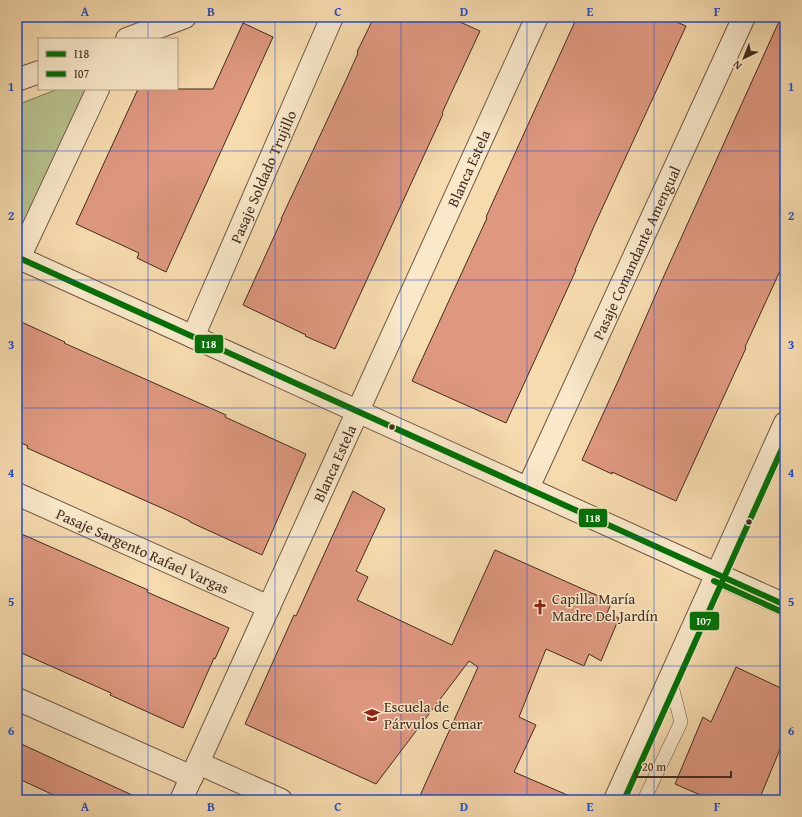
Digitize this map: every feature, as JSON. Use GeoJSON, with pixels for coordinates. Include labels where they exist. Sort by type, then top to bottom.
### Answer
{"type":"FeatureCollection","features":[{"type":"Feature","properties":{"kind":"street"},"geometry":{"type":"LineString","coordinates":[[129,38],[185,17]]}},
{"type":"Feature","properties":{"kind":"street","name":"Pasaje Soldado Trujillo"},"geometry":{"type":"LineString","coordinates":[[193,337],[332,17]]}},
{"type":"Feature","properties":{"kind":"street","name":"Blanca Estela"},"geometry":{"type":"LineString","coordinates":[[181,800],[537,17]]}},
{"type":"Feature","properties":{"kind":"street","name":"Pasaje Comandante Amengual"},"geometry":{"type":"LineString","coordinates":[[528,488],[744,17]]}},
{"type":"Feature","properties":{"kind":"street"},"geometry":{"type":"LineString","coordinates":[[17,80],[38,72]]}},
{"type":"Feature","properties":{"kind":"street"},"geometry":{"type":"LineString","coordinates":[[98,90],[18,258],[785,605]]}},
{"type":"Feature","properties":{"kind":"street"},"geometry":{"type":"LineString","coordinates":[[615,800],[785,423]]}},
{"type":"Feature","properties":{"kind":"street","name":"Pasaje Sargento Rafael Vargas"},"geometry":{"type":"LineString","coordinates":[[17,494],[269,607]]}},
{"type":"Feature","properties":{"kind":"street"},"geometry":{"type":"LineString","coordinates":[[17,699],[195,770],[281,800]]}},
{"type":"Feature","properties":{"kind":"lane"},"geometry":{"type":"LineString","coordinates":[[644,800],[682,722],[670,678]]}},
{"type":"Feature","properties":{"kind":"green space"},"geometry":{"type":"Polygon","coordinates":[[[55,90],[88,90],[24,226],[17,223],[17,105],[55,90]]]}},
{"type":"Feature","properties":{"kind":"building"},"geometry":{"type":"Polygon","coordinates":[[[374,17],[449,17],[480,31],[335,349],[305,336],[306,335],[243,305],[374,17]]]}},
{"type":"Feature","properties":{"kind":"building"},"geometry":{"type":"Polygon","coordinates":[[[577,17],[665,17],[686,26],[506,423],[412,381],[577,17]]]}},
{"type":"Feature","properties":{"kind":"building"},"geometry":{"type":"Polygon","coordinates":[[[781,17],[785,17],[785,260],[676,501],[582,460],[781,17]]]}},
{"type":"Feature","properties":{"kind":"building"},"geometry":{"type":"Polygon","coordinates":[[[243,23],[273,37],[166,272],[137,258],[139,253],[76,224],[138,90],[213,89],[243,23]]]}},
{"type":"Feature","properties":{"kind":"building"},"geometry":{"type":"Polygon","coordinates":[[[17,320],[65,342],[64,343],[226,415],[225,417],[306,454],[262,555],[164,509],[27,448],[28,446],[17,441],[17,320]]]}},
{"type":"Feature","properties":{"kind":"building"},"geometry":{"type":"Polygon","coordinates":[[[353,491],[385,509],[356,571],[368,577],[357,600],[452,645],[495,550],[612,602],[607,613],[619,618],[601,661],[589,654],[584,666],[546,649],[519,717],[536,725],[514,772],[579,800],[418,800],[478,667],[469,661],[376,784],[245,724],[294,615],[296,616],[353,491]]]}},
{"type":"Feature","properties":{"kind":"building"},"geometry":{"type":"Polygon","coordinates":[[[17,532],[148,590],[147,592],[229,628],[183,728],[110,695],[111,693],[17,651],[17,532]]]}},
{"type":"Feature","properties":{"kind":"building"},"geometry":{"type":"Polygon","coordinates":[[[736,667],[785,690],[785,737],[759,800],[712,800],[675,784],[703,717],[711,722],[736,667]]]}},
{"type":"Feature","properties":{"kind":"building"},"geometry":{"type":"Polygon","coordinates":[[[17,742],[143,800],[64,800],[17,778],[17,742]]]}},
{"type":"Feature","properties":{"kind":"transit line","name":"I18"},"geometry":{"type":"LineString","coordinates":[[17,257],[785,605]]}},
{"type":"Feature","properties":{"kind":"transit line","name":"I07"},"geometry":{"type":"LineString","coordinates":[[624,800],[785,442]]}},
{"type":"Feature","properties":{"kind":"transit line","name":"I07"},"geometry":{"type":"LineString","coordinates":[[714,581],[782,612]]}},
{"type":"Feature","properties":{"kind":"place","name":"Capilla María Madre Del Jardín"},"geometry":{"type":"Point","coordinates":[540,607]}},
{"type":"Feature","properties":{"kind":"place","name":"Escuela de Párvulos Cemar"},"geometry":{"type":"Point","coordinates":[372,715]}}]}
